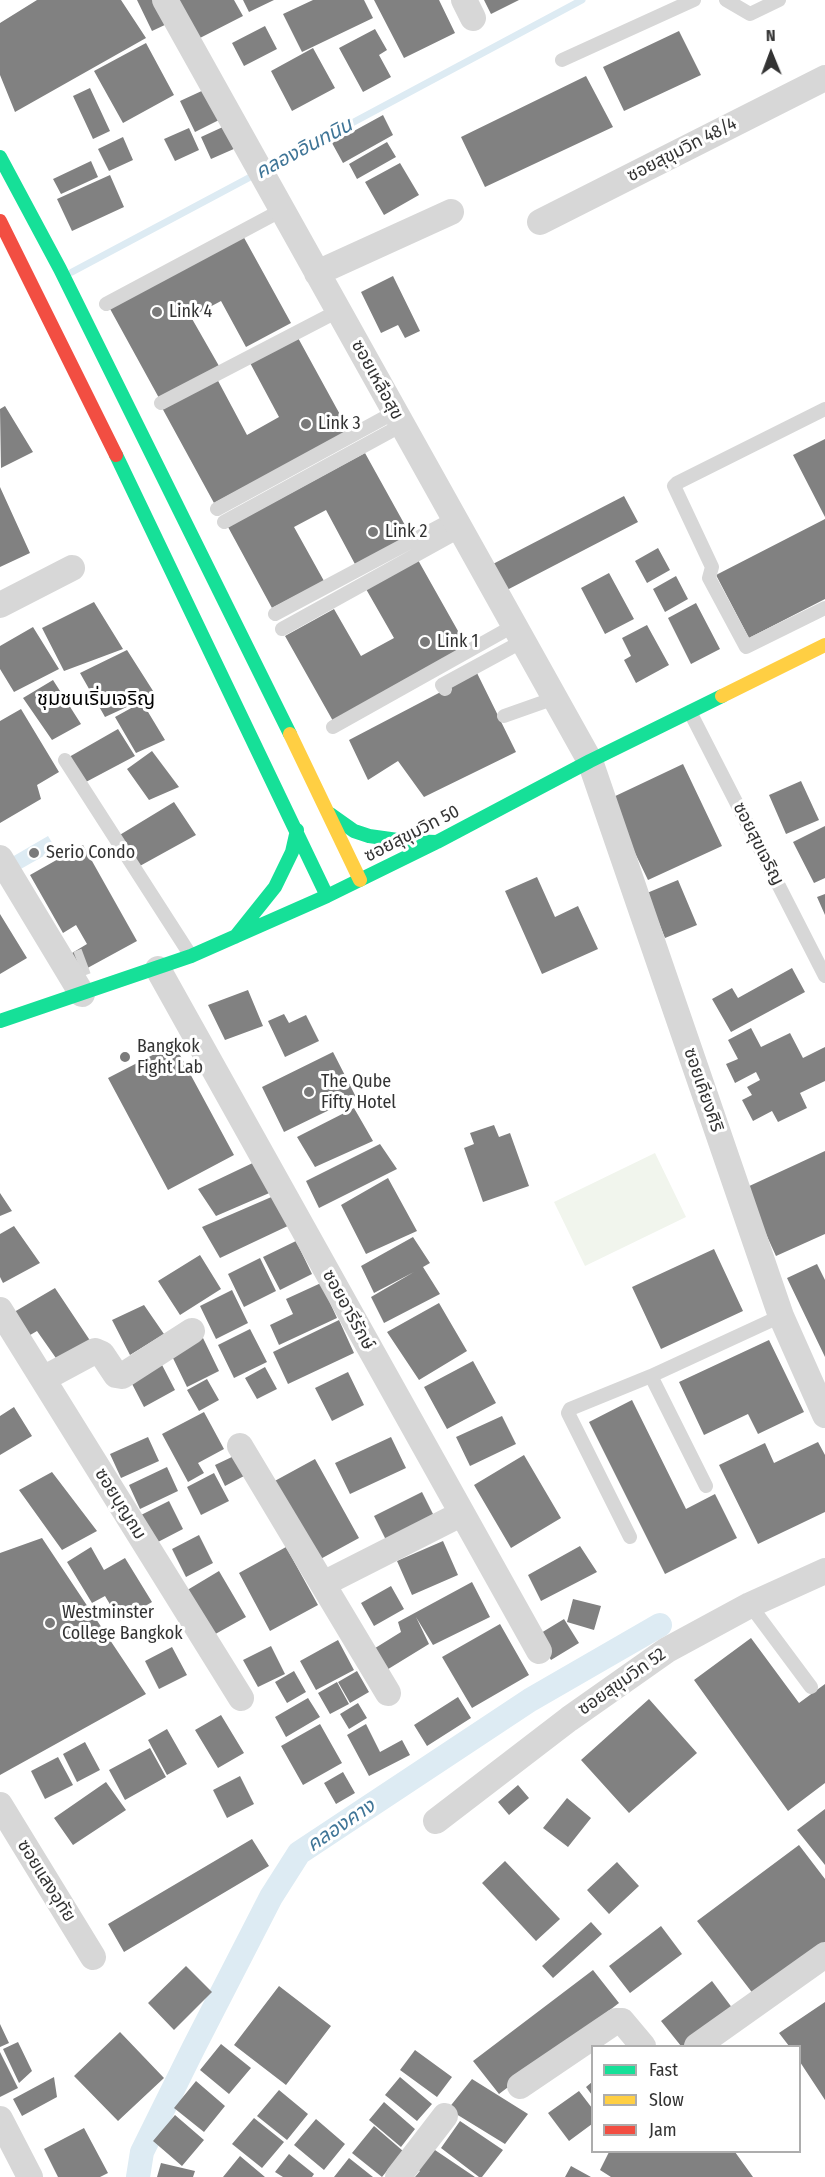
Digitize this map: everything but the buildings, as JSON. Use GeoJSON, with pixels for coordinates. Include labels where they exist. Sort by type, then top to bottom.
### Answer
{"type":"FeatureCollection","features":[{"type":"Feature","properties":{"kind":"main road"},"geometry":{"type":"LineString","coordinates":[[0,156],[60,269],[330,814],[360,880]]}},
{"type":"Feature","properties":{"kind":"main road"},"geometry":{"type":"LineString","coordinates":[[0,221],[58,336],[327,896]]}},
{"type":"Feature","properties":{"kind":"main road","name":"ซอยสุขุมวิท 50"},"geometry":{"type":"LineString","coordinates":[[0,1021],[158,969],[308,905],[437,842],[590,761],[825,645]]}},
{"type":"Feature","properties":{"kind":"main road"},"geometry":{"type":"LineString","coordinates":[[330,814],[354,831],[369,836],[405,841],[437,842]]}},
{"type":"Feature","properties":{"kind":"main road"},"geometry":{"type":"LineString","coordinates":[[235,937],[275,887],[292,852],[297,830]]}},
{"type":"Feature","properties":{"kind":"street","name":"ซอยเหลือสุข"},"geometry":{"type":"LineString","coordinates":[[165,0],[590,761]]}},
{"type":"Feature","properties":{"kind":"street","name":"ซอยสุขุมวิท 48/4"},"geometry":{"type":"LineString","coordinates":[[540,222],[825,78]]}},
{"type":"Feature","properties":{"kind":"street"},"geometry":{"type":"LineString","coordinates":[[317,273],[451,212]]}},
{"type":"Feature","properties":{"kind":"street"},"geometry":{"type":"LineString","coordinates":[[0,605],[72,568]]}},
{"type":"Feature","properties":{"kind":"street","name":"ซอยเคียงศิริ"},"geometry":{"type":"LineString","coordinates":[[590,761],[781,1316],[825,1415]]}},
{"type":"Feature","properties":{"kind":"street"},"geometry":{"type":"LineString","coordinates":[[0,858],[73,967],[82,994]]}},
{"type":"Feature","properties":{"kind":"street","name":"ซอยอารีรักษ์"},"geometry":{"type":"LineString","coordinates":[[158,969],[539,1651]]}},
{"type":"Feature","properties":{"kind":"street","name":"ซอยบุญถม"},"geometry":{"type":"LineString","coordinates":[[0,1310],[241,1698]]}},
{"type":"Feature","properties":{"kind":"street"},"geometry":{"type":"LineString","coordinates":[[43,1379],[95,1352],[102,1354],[116,1375],[122,1376],[192,1331]]}},
{"type":"Feature","properties":{"kind":"street"},"geometry":{"type":"LineString","coordinates":[[240,1446],[388,1693]]}},
{"type":"Feature","properties":{"kind":"street"},"geometry":{"type":"LineString","coordinates":[[323,1584],[461,1514]]}},
{"type":"Feature","properties":{"kind":"street","name":"ซอยสุขุมวิท 52"},"geometry":{"type":"LineString","coordinates":[[436,1821],[612,1688],[667,1650],[750,1605],[825,1571]]}},
{"type":"Feature","properties":{"kind":"street","name":"ซอยแสงอุทัย"},"geometry":{"type":"LineString","coordinates":[[0,1806],[93,1957]]}},
{"type":"Feature","properties":{"kind":"street"},"geometry":{"type":"LineString","coordinates":[[698,2045],[825,1955]]}},
{"type":"Feature","properties":{"kind":"street"},"geometry":{"type":"LineString","coordinates":[[520,2086],[616,2021],[622,2021],[642,2045]]}},
{"type":"Feature","properties":{"kind":"street"},"geometry":{"type":"LineString","coordinates":[[398,2177],[445,2116]]}},
{"type":"Feature","properties":{"kind":"street"},"geometry":{"type":"LineString","coordinates":[[0,2119],[30,2177]]}},
{"type":"Feature","properties":{"kind":"lane"},"geometry":{"type":"LineString","coordinates":[[562,60],[694,0]]}},
{"type":"Feature","properties":{"kind":"lane"},"geometry":{"type":"LineString","coordinates":[[726,0],[750,14],[779,0]]}},
{"type":"Feature","properties":{"kind":"lane"},"geometry":{"type":"LineString","coordinates":[[106,304],[277,201]]}},
{"type":"Feature","properties":{"kind":"lane"},"geometry":{"type":"LineString","coordinates":[[161,403],[338,311]]}},
{"type":"Feature","properties":{"kind":"lane"},"geometry":{"type":"LineString","coordinates":[[825,409],[677,483],[674,488],[712,567],[710,578],[746,647],[825,608]]}},
{"type":"Feature","properties":{"kind":"lane"},"geometry":{"type":"LineString","coordinates":[[220,515],[398,418]]}},
{"type":"Feature","properties":{"kind":"lane"},"geometry":{"type":"LineString","coordinates":[[275,614],[458,524]]}},
{"type":"Feature","properties":{"kind":"lane"},"geometry":{"type":"LineString","coordinates":[[282,629],[458,524]]}},
{"type":"Feature","properties":{"kind":"lane"},"geometry":{"type":"LineString","coordinates":[[445,689],[442,685],[519,633]]}},
{"type":"Feature","properties":{"kind":"lane"},"geometry":{"type":"LineString","coordinates":[[333,726],[519,633]]}},
{"type":"Feature","properties":{"kind":"lane"},"geometry":{"type":"LineString","coordinates":[[504,716],[555,698]]}},
{"type":"Feature","properties":{"kind":"lane","name":"ซอยสุขเจริญ"},"geometry":{"type":"LineString","coordinates":[[690,712],[825,976]]}},
{"type":"Feature","properties":{"kind":"lane"},"geometry":{"type":"LineString","coordinates":[[65,760],[191,956]]}},
{"type":"Feature","properties":{"kind":"lane"},"geometry":{"type":"LineString","coordinates":[[630,1537],[568,1413],[570,1408],[651,1376],[781,1316]]}},
{"type":"Feature","properties":{"kind":"lane"},"geometry":{"type":"LineString","coordinates":[[651,1376],[706,1486]]}},
{"type":"Feature","properties":{"kind":"lane"},"geometry":{"type":"LineString","coordinates":[[750,1605],[811,1687]]}},
{"type":"Feature","properties":{"kind":"shaded area","name":"Serio Condo"},"geometry":{"type":"Polygon","coordinates":[[[48,836],[56,849],[19,870],[12,857],[48,836]]]}},
{"type":"Feature","properties":{"kind":"shaded area"},"geometry":{"type":"Polygon","coordinates":[[[655,1153],[686,1217],[585,1266],[554,1202],[655,1153]]]}},
{"type":"Feature","properties":{"kind":"waterway","name":"คลองอินทนิน"},"geometry":{"type":"LineString","coordinates":[[266,169],[582,0]]}},
{"type":"Feature","properties":{"kind":"waterway","name":"คลองอินทนิน"},"geometry":{"type":"LineString","coordinates":[[72,272],[256,174]]}},
{"type":"Feature","properties":{"kind":"waterway","name":"คลองคาง"},"geometry":{"type":"LineString","coordinates":[[138,2177],[142,2152],[194,2047],[271,1897],[299,1853],[530,1700],[660,1625]]}},
{"type":"Feature","properties":{"kind":"tunnel"},"geometry":{"type":"LineString","coordinates":[[78,964],[86,961]]}},
{"type":"Feature","properties":{"kind":"traffic: fast"},"geometry":{"type":"LineString","coordinates":[[0,157],[60,269],[290,734]]}},
{"type":"Feature","properties":{"kind":"traffic: fast"},"geometry":{"type":"LineString","coordinates":[[116,455],[327,896]]}},
{"type":"Feature","properties":{"kind":"traffic: fast"},"geometry":{"type":"LineString","coordinates":[[0,1021],[191,956],[327,896],[722,696]]}},
{"type":"Feature","properties":{"kind":"traffic: fast"},"geometry":{"type":"LineString","coordinates":[[330,814],[354,831],[369,836],[405,841],[437,842]]}},
{"type":"Feature","properties":{"kind":"traffic: fast"},"geometry":{"type":"LineString","coordinates":[[235,937],[275,887],[292,852],[297,830]]}},
{"type":"Feature","properties":{"kind":"traffic: slow"},"geometry":{"type":"LineString","coordinates":[[722,696],[825,645]]}},
{"type":"Feature","properties":{"kind":"traffic: slow"},"geometry":{"type":"LineString","coordinates":[[290,734],[360,880]]}},
{"type":"Feature","properties":{"kind":"traffic: jam"},"geometry":{"type":"LineString","coordinates":[[0,221],[116,455]]}},
{"type":"Feature","properties":{"kind":"place","name":"Link 4"},"geometry":{"type":"Point","coordinates":[157,312]}},
{"type":"Feature","properties":{"kind":"place","name":"Link 3"},"geometry":{"type":"Point","coordinates":[306,424]}},
{"type":"Feature","properties":{"kind":"place","name":"Link 2"},"geometry":{"type":"Point","coordinates":[373,532]}},
{"type":"Feature","properties":{"kind":"place","name":"Link 1"},"geometry":{"type":"Point","coordinates":[425,642]}},
{"type":"Feature","properties":{"kind":"place","name":"Serio Condo"},"geometry":{"type":"Point","coordinates":[34,853]}},
{"type":"Feature","properties":{"kind":"place","name":"Bangkok Fight Lab"},"geometry":{"type":"Point","coordinates":[125,1057]}},
{"type":"Feature","properties":{"kind":"place","name":"The Qube Fifty Hotel"},"geometry":{"type":"Point","coordinates":[309,1092]}},
{"type":"Feature","properties":{"kind":"place","name":"Westminster College Bangkok"},"geometry":{"type":"Point","coordinates":[50,1623]}},
{"type":"Feature","properties":{"kind":"district","name":"ชุมชนเริ่มเจริญ"},"geometry":{"type":"Point","coordinates":[96,699]}}]}
